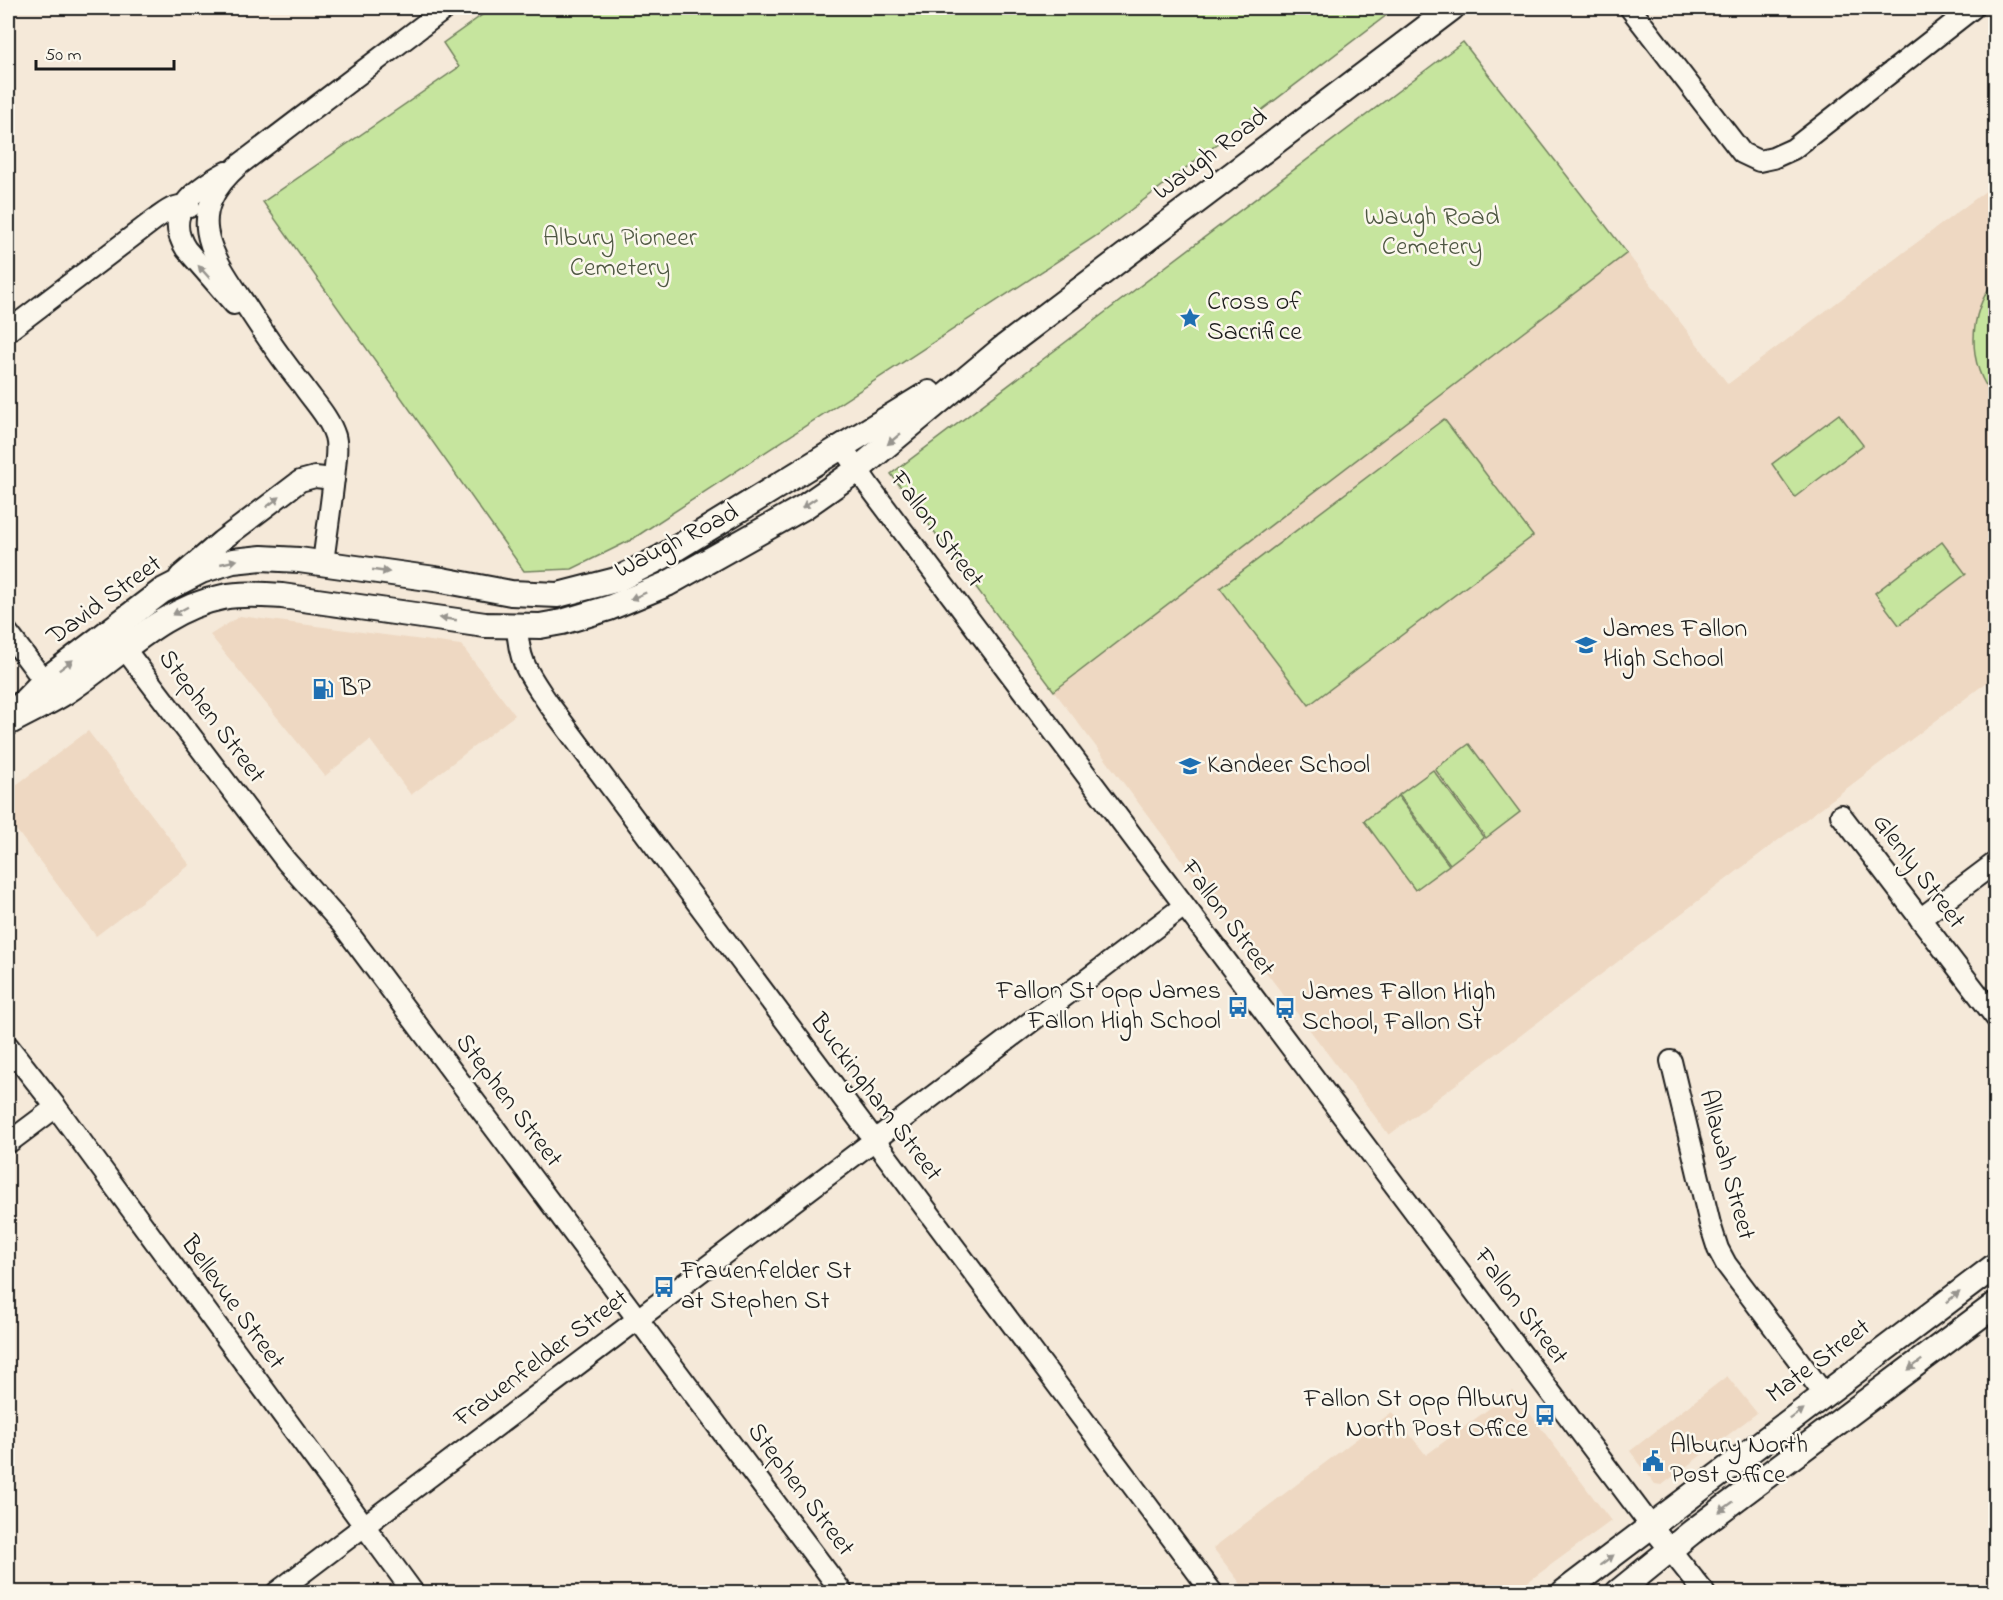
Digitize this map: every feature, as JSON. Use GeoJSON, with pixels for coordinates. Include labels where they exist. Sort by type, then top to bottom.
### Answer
{"type":"FeatureCollection","features":[{"type":"Feature","properties":{"kind":"main road","name":"Waugh Road"},"geometry":{"type":"LineString","coordinates":[[319,601],[485,625],[517,626],[562,622],[609,608],[667,584],[804,507],[857,470],[1003,348],[1452,8]]}},
{"type":"Feature","properties":{"kind":"main road","name":"Waugh Road"},"geometry":{"type":"LineString","coordinates":[[323,563],[442,580],[511,593],[558,595],[616,580],[662,557],[1003,348]]}},
{"type":"Feature","properties":{"kind":"main road","name":"David Street"},"geometry":{"type":"LineString","coordinates":[[8,721],[44,681],[162,591],[201,571],[233,561],[283,558],[323,563]]}},
{"type":"Feature","properties":{"kind":"main road"},"geometry":{"type":"LineString","coordinates":[[319,601],[323,563]]}},
{"type":"Feature","properties":{"kind":"main road","name":"David Street"},"geometry":{"type":"LineString","coordinates":[[8,721],[64,693],[164,620],[203,601],[250,594],[319,601]]}},
{"type":"Feature","properties":{"kind":"main road","name":"Mate Street"},"geometry":{"type":"LineString","coordinates":[[1564,1593],[1995,1265]]}},
{"type":"Feature","properties":{"kind":"main road"},"geometry":{"type":"LineString","coordinates":[[1618,1593],[1692,1532],[1995,1304]]}},
{"type":"Feature","properties":{"kind":"street"},"geometry":{"type":"LineString","coordinates":[[272,346],[196,263],[181,242],[178,228],[180,212],[194,192],[239,165],[446,8]]}},
{"type":"Feature","properties":{"kind":"street"},"geometry":{"type":"LineString","coordinates":[[1630,8],[1742,153],[1759,161],[1773,158],[1793,149],[1973,8]]}},
{"type":"Feature","properties":{"kind":"street"},"geometry":{"type":"LineString","coordinates":[[239,165],[217,189],[208,213],[208,238],[214,256],[272,346],[332,428],[337,445],[323,563]]}},
{"type":"Feature","properties":{"kind":"street"},"geometry":{"type":"LineString","coordinates":[[8,331],[174,206],[184,205],[208,213]]}},
{"type":"Feature","properties":{"kind":"street","name":"Fallon Street"},"geometry":{"type":"LineString","coordinates":[[842,447],[1184,906],[1651,1526],[1704,1593]]}},
{"type":"Feature","properties":{"kind":"street"},"geometry":{"type":"LineString","coordinates":[[162,591],[221,541],[300,481],[315,477],[334,479]]}},
{"type":"Feature","properties":{"kind":"street","name":"Buckingham Street"},"geometry":{"type":"LineString","coordinates":[[517,626],[519,650],[526,670],[548,703],[1212,1593]]}},
{"type":"Feature","properties":{"kind":"street"},"geometry":{"type":"LineString","coordinates":[[8,633],[44,681]]}},
{"type":"Feature","properties":{"kind":"street","name":"Stephen Street"},"geometry":{"type":"LineString","coordinates":[[124,648],[286,861],[341,923],[842,1593]]}},
{"type":"Feature","properties":{"kind":"street","name":"Glenly Street"},"geometry":{"type":"LineString","coordinates":[[1841,815],[1995,1018]]}},
{"type":"Feature","properties":{"kind":"street"},"geometry":{"type":"LineString","coordinates":[[1920,918],[1995,862]]}},
{"type":"Feature","properties":{"kind":"street","name":"Frauenfelder Street"},"geometry":{"type":"LineString","coordinates":[[277,1593],[1184,906]]}},
{"type":"Feature","properties":{"kind":"street","name":"Bellevue Street"},"geometry":{"type":"LineString","coordinates":[[8,1046],[56,1107],[413,1593]]}},
{"type":"Feature","properties":{"kind":"street","name":"Allawah Street"},"geometry":{"type":"LineString","coordinates":[[1671,1061],[1718,1249],[1726,1264],[1824,1394]]}},
{"type":"Feature","properties":{"kind":"street"},"geometry":{"type":"LineString","coordinates":[[8,1143],[56,1107]]}},
{"type":"Feature","properties":{"kind":"shaded area","name":"James Fallon High School"},"geometry":{"type":"Polygon","coordinates":[[[1995,184],[1995,676],[1389,1135],[1054,691],[1627,253],[1728,384],[1995,184]]]}},
{"type":"Feature","properties":{"kind":"shaded area"},"geometry":{"type":"Polygon","coordinates":[[[240,616],[461,645],[515,715],[411,795],[370,740],[325,776],[210,635],[240,616]]]}},
{"type":"Feature","properties":{"kind":"shaded area"},"geometry":{"type":"Polygon","coordinates":[[[88,731],[190,865],[96,936],[8,819],[8,791],[88,731]]]}},
{"type":"Feature","properties":{"kind":"shaded area"},"geometry":{"type":"Polygon","coordinates":[[[1727,1376],[1757,1413],[1662,1485],[1655,1484],[1630,1451],[1727,1376]]]}},
{"type":"Feature","properties":{"kind":"shaded area"},"geometry":{"type":"Polygon","coordinates":[[[1513,1391],[1611,1521],[1514,1592],[1247,1592],[1213,1548],[1392,1412],[1426,1455],[1513,1391]]]}},
{"type":"Feature","properties":{"kind":"green space","name":"Albury Pioneer Cemetery"},"geometry":{"type":"Polygon","coordinates":[[[492,8],[1396,8],[1099,234],[631,540],[572,569],[524,571],[263,202],[459,67],[443,43],[492,8]]]}},
{"type":"Feature","properties":{"kind":"green space","name":"Waugh Road Cemetery"},"geometry":{"type":"Polygon","coordinates":[[[1463,42],[1627,253],[1054,691],[891,474],[1463,42]]]}},
{"type":"Feature","properties":{"kind":"green space"},"geometry":{"type":"Polygon","coordinates":[[[1995,280],[1995,398],[1979,370],[1974,339],[1975,323],[1980,308],[1995,280]]]}},
{"type":"Feature","properties":{"kind":"green space"},"geometry":{"type":"Polygon","coordinates":[[[1839,414],[1863,445],[1795,497],[1772,464],[1839,414]]]}},
{"type":"Feature","properties":{"kind":"green space"},"geometry":{"type":"Polygon","coordinates":[[[1444,419],[1533,536],[1309,705],[1220,588],[1444,419]]]}},
{"type":"Feature","properties":{"kind":"green space"},"geometry":{"type":"Polygon","coordinates":[[[1942,542],[1966,574],[1899,625],[1875,593],[1942,542]]]}},
{"type":"Feature","properties":{"kind":"green space"},"geometry":{"type":"Polygon","coordinates":[[[1469,744],[1520,812],[1486,838],[1435,769],[1469,744]]]}},
{"type":"Feature","properties":{"kind":"green space"},"geometry":{"type":"Polygon","coordinates":[[[1433,770],[1484,838],[1450,864],[1399,795],[1433,770]]]}},
{"type":"Feature","properties":{"kind":"green space"},"geometry":{"type":"Polygon","coordinates":[[[1398,796],[1449,865],[1415,890],[1364,821],[1398,796]]]}},
{"type":"Feature","properties":{"kind":"place","name":"Cross of Sacrifice"},"geometry":{"type":"Point","coordinates":[1190,318]}},
{"type":"Feature","properties":{"kind":"place","name":"James Fallon High School"},"geometry":{"type":"Point","coordinates":[1586,645]}},
{"type":"Feature","properties":{"kind":"place","name":"BP"},"geometry":{"type":"Point","coordinates":[323,689]}},
{"type":"Feature","properties":{"kind":"place","name":"Kandeer School"},"geometry":{"type":"Point","coordinates":[1190,766]}},
{"type":"Feature","properties":{"kind":"place","name":"Fallon St opp James Fallon High School"},"geometry":{"type":"Point","coordinates":[1238,1007]}},
{"type":"Feature","properties":{"kind":"place","name":"James Fallon High School, Fallon St"},"geometry":{"type":"Point","coordinates":[1285,1008]}},
{"type":"Feature","properties":{"kind":"place","name":"Frauenfelder St at Stephen St"},"geometry":{"type":"Point","coordinates":[664,1287]}},
{"type":"Feature","properties":{"kind":"place","name":"Fallon St opp Albury North Post Office"},"geometry":{"type":"Point","coordinates":[1545,1415]}},
{"type":"Feature","properties":{"kind":"place","name":"Albury North Post Office"},"geometry":{"type":"Point","coordinates":[1653,1461]}}]}
